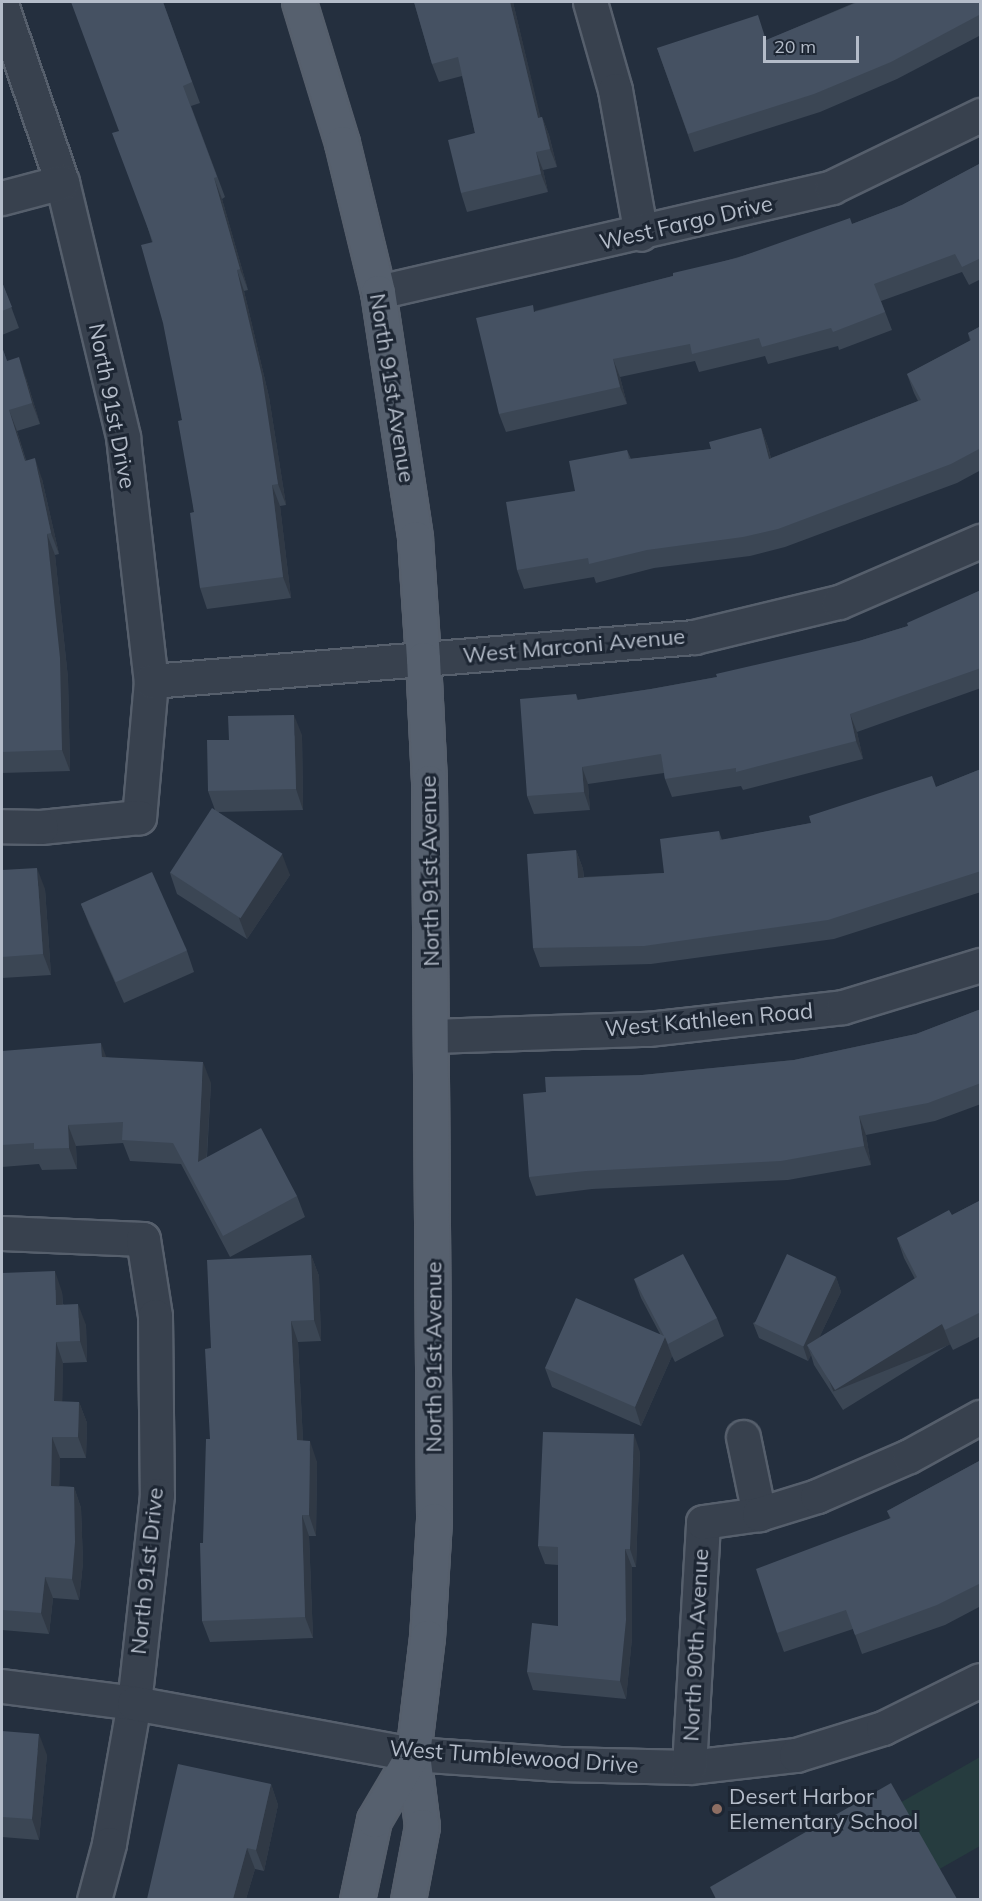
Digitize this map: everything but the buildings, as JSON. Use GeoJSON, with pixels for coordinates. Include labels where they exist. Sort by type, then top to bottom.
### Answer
{"type":"FeatureCollection","features":[{"type":"Feature","properties":{"kind":"main road","name":"North 91st Avenue"},"geometry":{"type":"LineString","coordinates":[[299,2],[342,143],[378,292],[415,538],[423,659],[429,782],[434,1520],[427,1638],[413,1754],[422,1826],[408,1899]]}},
{"type":"Feature","properties":{"kind":"main road","name":"North 91st Avenue"},"geometry":{"type":"LineString","coordinates":[[357,1899],[374,1820],[413,1754]]}},
{"type":"Feature","properties":{"kind":"street"},"geometry":{"type":"LineString","coordinates":[[590,2],[615,90],[641,234]]}},
{"type":"Feature","properties":{"kind":"street","name":"North 91st Drive"},"geometry":{"type":"LineString","coordinates":[[2,7],[62,182],[123,437],[151,681],[139,817],[41,827],[2,826]]}},
{"type":"Feature","properties":{"kind":"street","name":"West Fargo Drive"},"geometry":{"type":"LineString","coordinates":[[378,292],[641,234],[832,187],[981,115]]}},
{"type":"Feature","properties":{"kind":"street"},"geometry":{"type":"LineString","coordinates":[[2,198],[62,182]]}},
{"type":"Feature","properties":{"kind":"street","name":"West Marconi Avenue"},"geometry":{"type":"LineString","coordinates":[[151,681],[694,636],[839,602],[981,541]]}},
{"type":"Feature","properties":{"kind":"street","name":"West Kathleen Road"},"geometry":{"type":"LineString","coordinates":[[432,1036],[648,1029],[843,1007],[981,965]]}},
{"type":"Feature","properties":{"kind":"street","name":"North 91st Drive"},"geometry":{"type":"LineString","coordinates":[[2,1233],[143,1239],[155,1316],[157,1495],[134,1704],[109,1844],[94,1899]]}},
{"type":"Feature","properties":{"kind":"street"},"geometry":{"type":"LineString","coordinates":[[743,1437],[759,1514],[817,1496],[899,1461],[981,1417]]}},
{"type":"Feature","properties":{"kind":"street","name":"North 90th Avenue"},"geometry":{"type":"LineString","coordinates":[[689,1767],[703,1522],[759,1514]]}},
{"type":"Feature","properties":{"kind":"street","name":"West Tumblewood Drive"},"geometry":{"type":"LineString","coordinates":[[2,1686],[134,1704],[413,1754],[560,1764],[689,1767],[796,1755],[883,1728],[981,1680]]}},
{"type":"Feature","properties":{"kind":"green space"},"geometry":{"type":"Polygon","coordinates":[[[980,1757],[980,1846],[936,1871],[898,1804],[980,1757]]]}},
{"type":"Feature","properties":{"kind":"place","name":"Desert Harbor Elementary School"},"geometry":{"type":"Point","coordinates":[717,1809]}}]}
